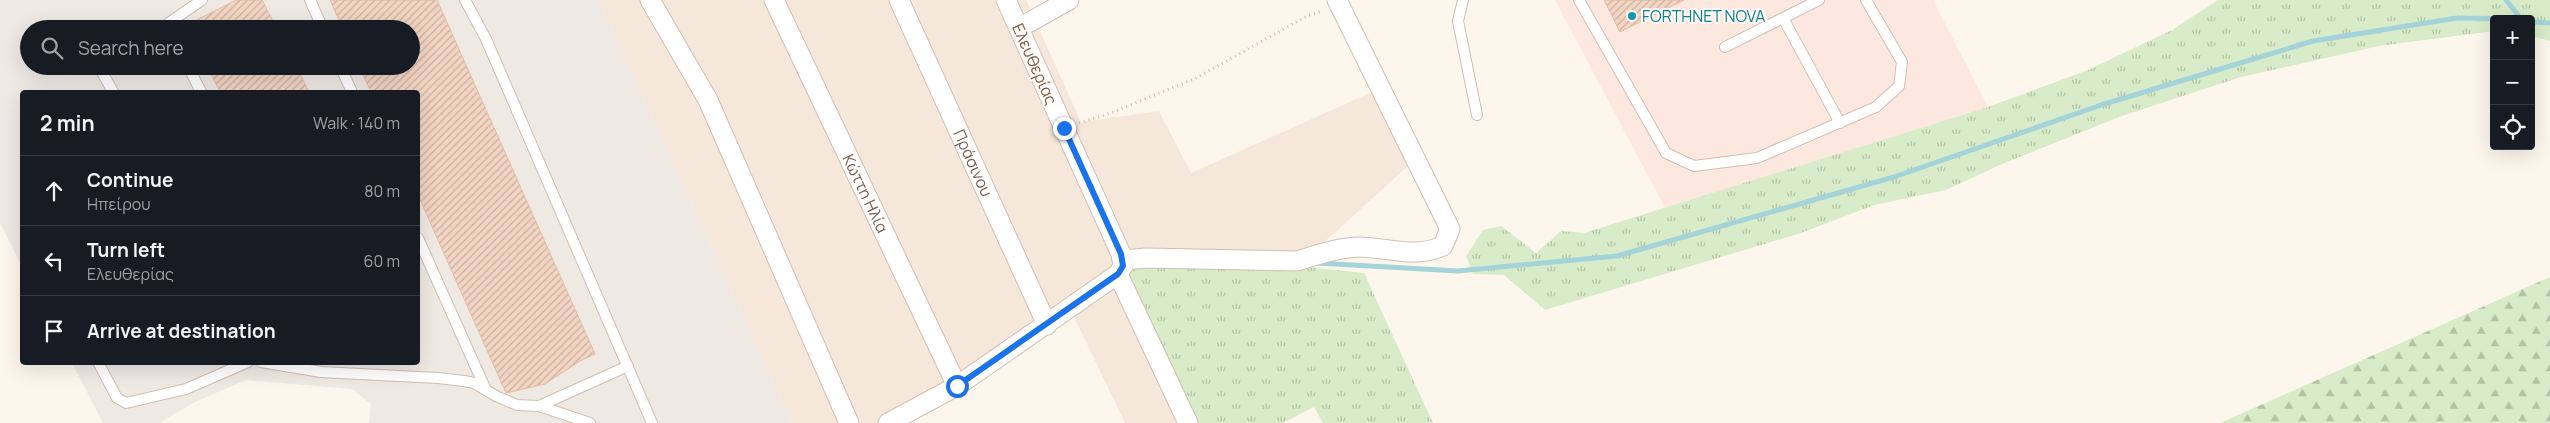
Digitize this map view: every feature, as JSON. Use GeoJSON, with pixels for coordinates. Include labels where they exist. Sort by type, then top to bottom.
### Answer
{"type":"FeatureCollection","features":[{"type":"Feature","properties":{"kind":"street"},"geometry":{"type":"LineString","coordinates":[[650,0],[708,100],[849,423]]}},
{"type":"Feature","properties":{"kind":"street","name":"Κώττη Ηλία"},"geometry":{"type":"LineString","coordinates":[[774,0],[957,386]]}},
{"type":"Feature","properties":{"kind":"street","name":"Πράσινου"},"geometry":{"type":"LineString","coordinates":[[899,0],[1047,325]]}},
{"type":"Feature","properties":{"kind":"street","name":"Ελευθερίας"},"geometry":{"type":"LineString","coordinates":[[1006,0],[1064,128],[1188,423]]}},
{"type":"Feature","properties":{"kind":"street"},"geometry":{"type":"LineString","coordinates":[[1019,28],[1069,0]]}},
{"type":"Feature","properties":{"kind":"street"},"geometry":{"type":"LineString","coordinates":[[888,423],[957,386],[1047,325],[1122,267],[1146,258],[1297,261],[1320,253],[1357,247],[1412,254],[1430,252],[1443,246],[1450,229],[1338,3]]}},
{"type":"Feature","properties":{"kind":"lane"},"geometry":{"type":"LineString","coordinates":[[176,20],[202,0]]}},
{"type":"Feature","properties":{"kind":"lane"},"geometry":{"type":"LineString","coordinates":[[310,0],[319,20]]}},
{"type":"Feature","properties":{"kind":"lane"},"geometry":{"type":"LineString","coordinates":[[465,0],[486,39],[652,423]]}},
{"type":"Feature","properties":{"kind":"lane"},"geometry":{"type":"LineString","coordinates":[[1463,0],[1458,21],[1477,115]]}},
{"type":"Feature","properties":{"kind":"lane"},"geometry":{"type":"LineString","coordinates":[[1580,0],[1666,153],[1694,166],[1756,158],[1876,108],[1899,86],[1902,62],[1866,0]]}},
{"type":"Feature","properties":{"kind":"lane"},"geometry":{"type":"LineString","coordinates":[[1725,47],[1819,0]]}},
{"type":"Feature","properties":{"kind":"lane"},"geometry":{"type":"LineString","coordinates":[[1783,18],[1840,123]]}},
{"type":"Feature","properties":{"kind":"lane"},"geometry":{"type":"LineString","coordinates":[[104,75],[112,90]]}},
{"type":"Feature","properties":{"kind":"lane"},"geometry":{"type":"LineString","coordinates":[[192,75],[200,90]]}},
{"type":"Feature","properties":{"kind":"lane"},"geometry":{"type":"LineString","coordinates":[[344,75],[351,90]]}},
{"type":"Feature","properties":{"kind":"lane"},"geometry":{"type":"LineString","coordinates":[[420,242],[486,390]]}},
{"type":"Feature","properties":{"kind":"lane"},"geometry":{"type":"LineString","coordinates":[[100,365],[117,398],[126,402],[186,388],[241,365]]}},
{"type":"Feature","properties":{"kind":"lane"},"geometry":{"type":"LineString","coordinates":[[279,365],[321,372],[438,378],[474,383],[517,405],[538,406],[590,423]]}},
{"type":"Feature","properties":{"kind":"lane"},"geometry":{"type":"LineString","coordinates":[[340,365],[343,372]]}},
{"type":"Feature","properties":{"kind":"lane"},"geometry":{"type":"LineString","coordinates":[[538,406],[628,366]]}},
{"type":"Feature","properties":{"kind":"path"},"geometry":{"type":"LineString","coordinates":[[1064,128],[1111,113],[1196,78],[1308,15],[1338,3]]}},
{"type":"Feature","properties":{"kind":"shaded area"},"geometry":{"type":"Polygon","coordinates":[[[0,0],[599,0],[792,423],[369,423],[371,404],[352,389],[246,380],[195,402],[159,423],[103,423],[73,365],[420,365],[420,90],[20,90],[20,263],[0,223],[0,0]]]}},
{"type":"Feature","properties":{"kind":"shaded area"},"geometry":{"type":"Polygon","coordinates":[[[599,0],[1026,0],[1081,122],[1159,111],[1191,173],[1372,92],[1408,166],[1298,266],[1183,423],[1125,423],[1073,315],[905,423],[792,423],[599,0]]]}},
{"type":"Feature","properties":{"kind":"shaded area"},"geometry":{"type":"Polygon","coordinates":[[[1555,0],[1933,0],[1988,107],[1665,208],[1555,0]]]}},
{"type":"Feature","properties":{"kind":"green space"},"geometry":{"type":"Polygon","coordinates":[[[2218,0],[2550,0],[2550,41],[2535,37],[2535,15],[2490,15],[2490,32],[2379,46],[2241,77],[2119,117],[2002,164],[1946,190],[1874,205],[1801,233],[1545,310],[1504,275],[1473,274],[1466,256],[1483,230],[1501,226],[1536,253],[1561,231],[1584,233],[1988,107],[2088,70],[2172,30],[2218,0]]]}},
{"type":"Feature","properties":{"kind":"green space"},"geometry":{"type":"Polygon","coordinates":[[[1138,260],[1298,266],[1364,273],[1433,423],[1323,423],[1314,407],[1283,423],[1195,423],[1126,277],[1138,260]]]}},
{"type":"Feature","properties":{"kind":"green space"},"geometry":{"type":"Polygon","coordinates":[[[2550,277],[2550,423],[2220,423],[2550,277]]]}},
{"type":"Feature","properties":{"kind":"building"},"geometry":{"type":"Polygon","coordinates":[[[236,0],[262,0],[272,20],[197,20],[236,0]]]}},
{"type":"Feature","properties":{"kind":"building"},"geometry":{"type":"Polygon","coordinates":[[[330,0],[437,0],[595,354],[580,361],[545,384],[506,393],[420,200],[420,90],[370,90],[363,75],[420,75],[420,20],[339,20],[330,0]]]}},
{"type":"Feature","properties":{"kind":"building","name":"FORTHNET NOVA"},"geometry":{"type":"Polygon","coordinates":[[[1604,0],[1684,0],[1620,32],[1604,0]]]}},
{"type":"Feature","properties":{"kind":"building"},"geometry":{"type":"Polygon","coordinates":[[[212,75],[300,75],[308,90],[219,90],[212,75]]]}},
{"type":"Feature","properties":{"kind":"waterway"},"geometry":{"type":"LineString","coordinates":[[2506,0],[2518,15]]}},
{"type":"Feature","properties":{"kind":"waterway"},"geometry":{"type":"LineString","coordinates":[[1317,263],[1458,271],[1617,256],[1894,177],[2101,105],[2313,41],[2457,18],[2490,19]]}},
{"type":"Feature","properties":{"kind":"waterway"},"geometry":{"type":"LineString","coordinates":[[2535,22],[2550,23]]}},
{"type":"Feature","properties":{"kind":"place","name":"FORTHNET NOVA"},"geometry":{"type":"Point","coordinates":[1632,16]}},
{"type":"Feature","properties":{"kind":"route"},"geometry":{"type":"LineString","coordinates":[[957,386],[1118,274],[1123,266],[1124,260],[1064,128]]}}]}
